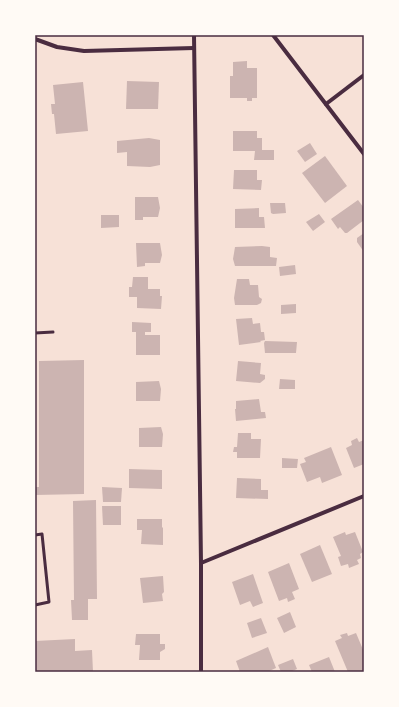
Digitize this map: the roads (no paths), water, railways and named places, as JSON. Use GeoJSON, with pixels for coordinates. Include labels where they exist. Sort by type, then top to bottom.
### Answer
{"type":"FeatureCollection","features":[{"type":"Feature","properties":{"kind":"street"},"geometry":{"type":"LineString","coordinates":[[194,35],[201,672]]}},
{"type":"Feature","properties":{"kind":"street"},"geometry":{"type":"LineString","coordinates":[[273,35],[364,154]]}},
{"type":"Feature","properties":{"kind":"street"},"geometry":{"type":"LineString","coordinates":[[35,39],[57,47],[84,51],[194,48]]}},
{"type":"Feature","properties":{"kind":"street"},"geometry":{"type":"LineString","coordinates":[[326,104],[364,76]]}},
{"type":"Feature","properties":{"kind":"street"},"geometry":{"type":"LineString","coordinates":[[201,563],[364,496]]}},
{"type":"Feature","properties":{"kind":"lane"},"geometry":{"type":"LineString","coordinates":[[35,333],[52,332]]}},
{"type":"Feature","properties":{"kind":"lane"},"geometry":{"type":"LineString","coordinates":[[35,535],[42,534],[49,602],[35,605]]}}]}
